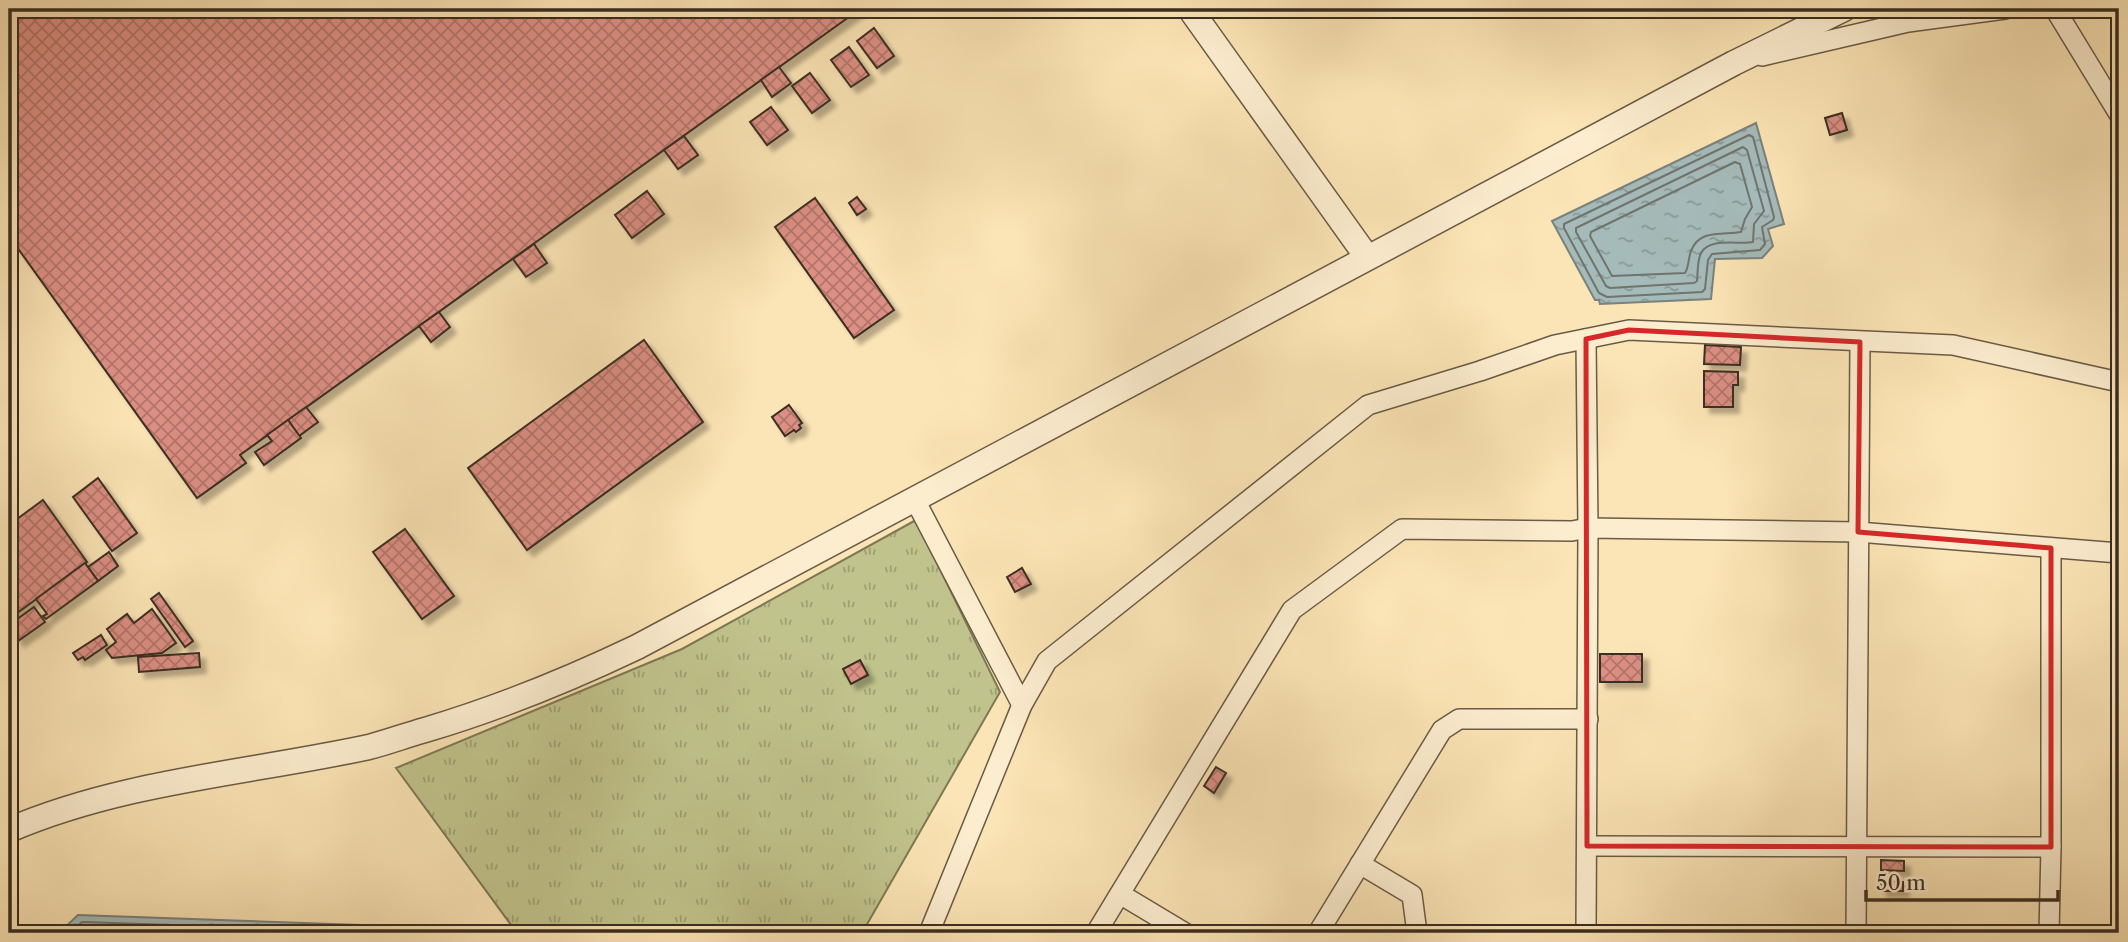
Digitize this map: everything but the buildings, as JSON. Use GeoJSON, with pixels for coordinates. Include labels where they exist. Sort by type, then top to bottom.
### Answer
{"type":"FeatureCollection","features":[{"type":"Feature","properties":{"kind":"street"},"geometry":{"type":"LineString","coordinates":[[1190,9],[1367,257]]}},
{"type":"Feature","properties":{"kind":"street"},"geometry":{"type":"LineString","coordinates":[[9,830],[36,818],[108,796],[373,746],[479,714],[569,680],[637,647],[1734,63],[1844,9]]}},
{"type":"Feature","properties":{"kind":"street"},"geometry":{"type":"LineString","coordinates":[[1734,63],[1909,22],[2005,9]]}},
{"type":"Feature","properties":{"kind":"street"},"geometry":{"type":"LineString","coordinates":[[2054,9],[2119,114]]}},
{"type":"Feature","properties":{"kind":"street"},"geometry":{"type":"LineString","coordinates":[[929,933],[1022,705],[1047,661],[1368,405],[1480,372],[1555,345],[1629,330],[1954,345],[2119,382]]}},
{"type":"Feature","properties":{"kind":"street"},"geometry":{"type":"LineString","coordinates":[[1586,339],[1586,933]]}},
{"type":"Feature","properties":{"kind":"street"},"geometry":{"type":"LineString","coordinates":[[1856,933],[1860,342]]}},
{"type":"Feature","properties":{"kind":"street"},"geometry":{"type":"LineString","coordinates":[[914,498],[1022,705]]}},
{"type":"Feature","properties":{"kind":"street"},"geometry":{"type":"LineString","coordinates":[[1096,933],[1292,610],[1402,529],[1572,531],[1588,528],[1858,532],[2119,553]]}},
{"type":"Feature","properties":{"kind":"street"},"geometry":{"type":"LineString","coordinates":[[2049,933],[2051,548]]}},
{"type":"Feature","properties":{"kind":"street"},"geometry":{"type":"LineString","coordinates":[[1318,933],[1442,730],[1459,719],[1588,719]]}},
{"type":"Feature","properties":{"kind":"street"},"geometry":{"type":"LineString","coordinates":[[1587,846],[2051,847]]}},
{"type":"Feature","properties":{"kind":"street"},"geometry":{"type":"LineString","coordinates":[[1360,864],[1412,895],[1418,933]]}},
{"type":"Feature","properties":{"kind":"street"},"geometry":{"type":"LineString","coordinates":[[1120,894],[1185,933]]}},
{"type":"Feature","properties":{"kind":"highlighted area"},"geometry":{"type":"Polygon","coordinates":[[[1629,330],[1860,342],[1858,532],[2051,548],[2051,847],[1587,846],[1586,339],[1629,330]]]}},
{"type":"Feature","properties":{"kind":"green space"},"geometry":{"type":"Polygon","coordinates":[[[916,520],[1000,692],[862,933],[517,933],[396,768],[682,649],[916,520]]]}},
{"type":"Feature","properties":{"kind":"water"},"geometry":{"type":"Polygon","coordinates":[[[1756,123],[1784,224],[1768,229],[1773,246],[1762,258],[1715,259],[1711,299],[1600,304],[1599,300],[1595,300],[1552,221],[1756,123]]]}},
{"type":"Feature","properties":{"kind":"water"},"geometry":{"type":"Polygon","coordinates":[[[78,915],[361,925],[369,933],[59,933],[78,915]]]}}]}
